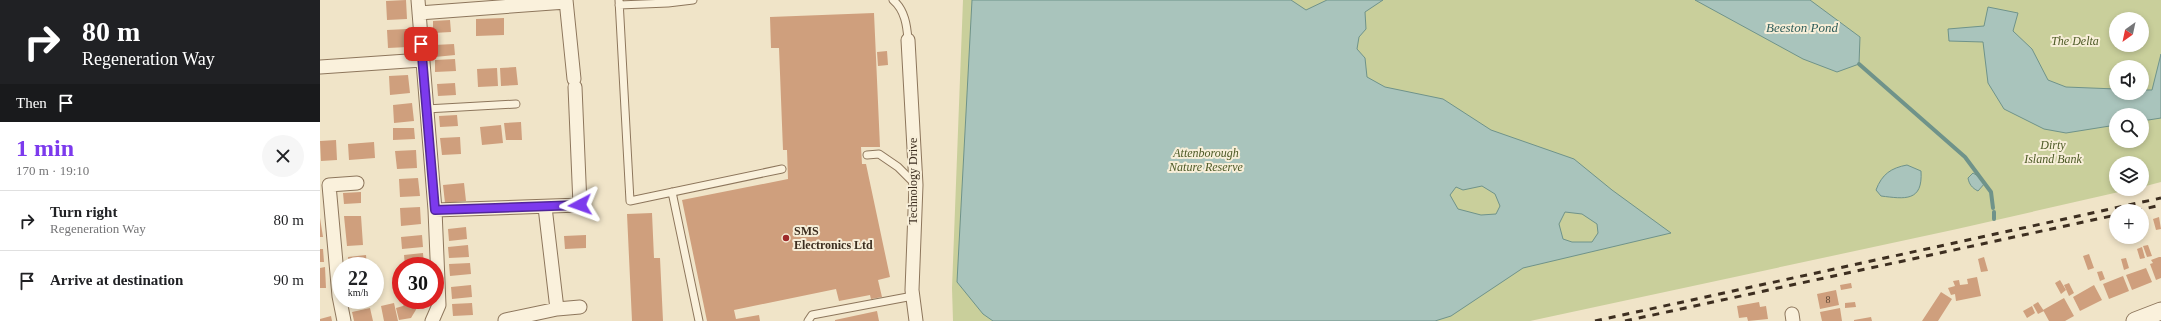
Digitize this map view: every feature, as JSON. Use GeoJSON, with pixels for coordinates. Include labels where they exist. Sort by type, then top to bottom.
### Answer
{"type":"FeatureCollection","features":[{"type":"Feature","properties":{"kind":"street"},"geometry":{"type":"LineString","coordinates":[[418,0],[435,210],[439,305],[432,321]]}},
{"type":"Feature","properties":{"kind":"street"},"geometry":{"type":"LineString","coordinates":[[419,13],[566,1],[575,83],[580,205],[435,210]]}},
{"type":"Feature","properties":{"kind":"street","name":"Technology Drive"},"geometry":{"type":"LineString","coordinates":[[908,40],[916,185],[913,296],[916,321]]}},
{"type":"Feature","properties":{"kind":"street"},"geometry":{"type":"LineString","coordinates":[[320,67],[422,60]]}},
{"type":"Feature","properties":{"kind":"street"},"geometry":{"type":"LineString","coordinates":[[344,321],[339,296],[325,185],[357,183]]}},
{"type":"Feature","properties":{"kind":"street"},"geometry":{"type":"LineString","coordinates":[[545,207],[557,309]]}},
{"type":"Feature","properties":{"kind":"street"},"geometry":{"type":"LineString","coordinates":[[505,320],[557,309],[580,306]]}},
{"type":"Feature","properties":{"kind":"street"},"geometry":{"type":"LineString","coordinates":[[2135,321],[2156,315]]}},
{"type":"Feature","properties":{"kind":"lane"},"geometry":{"type":"LineString","coordinates":[[693,0],[668,3],[619,3],[630,201],[782,169]]}},
{"type":"Feature","properties":{"kind":"lane"},"geometry":{"type":"LineString","coordinates":[[893,0],[902,13],[907,25],[908,40]]}},
{"type":"Feature","properties":{"kind":"lane"},"geometry":{"type":"LineString","coordinates":[[426,109],[516,104]]}},
{"type":"Feature","properties":{"kind":"lane"},"geometry":{"type":"LineString","coordinates":[[867,155],[879,154],[898,167],[916,185]]}},
{"type":"Feature","properties":{"kind":"lane"},"geometry":{"type":"LineString","coordinates":[[672,192],[698,321]]}},
{"type":"Feature","properties":{"kind":"lane"},"geometry":{"type":"LineString","coordinates":[[808,321],[812,315],[913,296]]}},
{"type":"Feature","properties":{"kind":"green space","name":"Attenborough Nature Reserve"},"geometry":{"type":"Polygon","coordinates":[[[963,0],[2161,0],[2161,182],[2149,185],[2149,156],[2109,156],[2109,194],[1957,229],[1530,321],[953,321],[952,288],[963,0]]]}},
{"type":"Feature","properties":{"kind":"water"},"geometry":{"type":"Polygon","coordinates":[[[972,0],[1291,0],[1306,10],[1327,0],[1383,0],[1365,12],[1366,29],[1359,37],[1357,49],[1365,58],[1367,77],[1385,87],[1443,99],[1491,130],[1574,159],[1612,190],[1671,233],[1523,268],[1451,316],[1435,321],[993,321],[983,314],[957,282],[972,0]],[[1482,186],[1463,190],[1456,187],[1450,195],[1458,209],[1481,215],[1496,214],[1500,206],[1495,194],[1482,186]],[[1565,212],[1559,224],[1563,239],[1572,242],[1592,242],[1598,233],[1597,224],[1582,214],[1565,212]]]}},
{"type":"Feature","properties":{"kind":"water","name":"Beeston Pond"},"geometry":{"type":"Polygon","coordinates":[[[1695,0],[1810,0],[1860,37],[1859,64],[1837,72],[1803,59],[1695,0]]]}},
{"type":"Feature","properties":{"kind":"water"},"geometry":{"type":"Polygon","coordinates":[[[1988,7],[2018,13],[2013,31],[2032,49],[2048,80],[2066,87],[2109,89],[2109,100],[2149,100],[2149,90],[2152,90],[2161,54],[2161,118],[2149,120],[2149,108],[2109,108],[2109,126],[2066,133],[2044,129],[2004,109],[1988,83],[1983,42],[1949,41],[1948,29],[1984,26],[1988,7]]]}},
{"type":"Feature","properties":{"kind":"water"},"geometry":{"type":"Polygon","coordinates":[[[1907,165],[1921,171],[1921,181],[1916,193],[1905,198],[1881,196],[1876,190],[1878,184],[1884,176],[1896,168],[1907,165]]]}},
{"type":"Feature","properties":{"kind":"water"},"geometry":{"type":"Polygon","coordinates":[[[1973,173],[1983,179],[1985,183],[1978,191],[1972,187],[1968,180],[1973,173]]]}},
{"type":"Feature","properties":{"kind":"building"},"geometry":{"type":"Polygon","coordinates":[[[406,0],[407,19],[387,20],[386,1],[406,0]]]}},
{"type":"Feature","properties":{"kind":"building","name":"SMS Electronics Ltd"},"geometry":{"type":"Polygon","coordinates":[[[874,13],[880,147],[861,147],[862,164],[866,164],[890,277],[878,280],[882,297],[871,299],[870,295],[839,301],[836,289],[734,310],[736,319],[759,315],[760,321],[707,321],[682,200],[788,179],[787,150],[783,150],[779,48],[771,48],[770,17],[874,13]]]}},
{"type":"Feature","properties":{"kind":"building"},"geometry":{"type":"Polygon","coordinates":[[[504,18],[504,35],[476,36],[476,19],[504,18]]]}},
{"type":"Feature","properties":{"kind":"building"},"geometry":{"type":"Polygon","coordinates":[[[450,20],[451,32],[433,33],[433,21],[450,20]]]}},
{"type":"Feature","properties":{"kind":"building"},"geometry":{"type":"Polygon","coordinates":[[[407,29],[408,47],[388,48],[387,30],[407,29]]]}},
{"type":"Feature","properties":{"kind":"building"},"geometry":{"type":"Polygon","coordinates":[[[454,44],[455,55],[435,57],[434,45],[454,44]]]}},
{"type":"Feature","properties":{"kind":"building"},"geometry":{"type":"Polygon","coordinates":[[[887,51],[888,65],[878,66],[877,52],[887,51]]]}},
{"type":"Feature","properties":{"kind":"building"},"geometry":{"type":"Polygon","coordinates":[[[455,59],[456,71],[435,72],[435,60],[455,59]]]}},
{"type":"Feature","properties":{"kind":"building"},"geometry":{"type":"Polygon","coordinates":[[[516,67],[518,85],[501,86],[500,68],[516,67]]]}},
{"type":"Feature","properties":{"kind":"building"},"geometry":{"type":"Polygon","coordinates":[[[497,68],[498,86],[478,87],[477,69],[497,68]]]}},
{"type":"Feature","properties":{"kind":"building"},"geometry":{"type":"Polygon","coordinates":[[[408,75],[410,93],[390,95],[389,76],[408,75]]]}},
{"type":"Feature","properties":{"kind":"building"},"geometry":{"type":"Polygon","coordinates":[[[455,83],[456,95],[438,96],[437,84],[455,83]]]}},
{"type":"Feature","properties":{"kind":"building"},"geometry":{"type":"Polygon","coordinates":[[[412,103],[414,121],[394,123],[393,105],[412,103]]]}},
{"type":"Feature","properties":{"kind":"building"},"geometry":{"type":"Polygon","coordinates":[[[457,115],[458,126],[440,127],[439,116],[457,115]]]}},
{"type":"Feature","properties":{"kind":"building"},"geometry":{"type":"Polygon","coordinates":[[[521,122],[522,140],[506,140],[504,123],[521,122]]]}},
{"type":"Feature","properties":{"kind":"building"},"geometry":{"type":"Polygon","coordinates":[[[501,125],[503,143],[482,145],[480,127],[501,125]]]}},
{"type":"Feature","properties":{"kind":"building"},"geometry":{"type":"Polygon","coordinates":[[[393,128],[414,128],[415,139],[393,140],[393,128]]]}},
{"type":"Feature","properties":{"kind":"building"},"geometry":{"type":"Polygon","coordinates":[[[460,137],[461,154],[442,155],[440,138],[460,137]]]}},
{"type":"Feature","properties":{"kind":"building"},"geometry":{"type":"Polygon","coordinates":[[[336,140],[337,160],[321,161],[320,141],[336,140]]]}},
{"type":"Feature","properties":{"kind":"building"},"geometry":{"type":"Polygon","coordinates":[[[374,142],[375,158],[349,160],[348,144],[374,142]]]}},
{"type":"Feature","properties":{"kind":"building"},"geometry":{"type":"Polygon","coordinates":[[[416,150],[417,168],[397,169],[395,151],[416,150]]]}},
{"type":"Feature","properties":{"kind":"building"},"geometry":{"type":"Polygon","coordinates":[[[418,178],[420,196],[400,197],[399,179],[418,178]]]}},
{"type":"Feature","properties":{"kind":"building"},"geometry":{"type":"Polygon","coordinates":[[[464,183],[466,201],[445,203],[443,185],[464,183]]]}},
{"type":"Feature","properties":{"kind":"building"},"geometry":{"type":"Polygon","coordinates":[[[361,192],[361,203],[344,204],[343,193],[361,192]]]}},
{"type":"Feature","properties":{"kind":"building"},"geometry":{"type":"Polygon","coordinates":[[[420,207],[421,224],[401,226],[400,208],[420,207]]]}},
{"type":"Feature","properties":{"kind":"building"},"geometry":{"type":"Polygon","coordinates":[[[652,213],[654,258],[660,258],[663,321],[632,321],[627,214],[652,213]]]}},
{"type":"Feature","properties":{"kind":"building"},"geometry":{"type":"Polygon","coordinates":[[[344,216],[361,216],[363,245],[347,246],[344,216]]]}},
{"type":"Feature","properties":{"kind":"building"},"geometry":{"type":"Polygon","coordinates":[[[2159,217],[2161,229],[2156,230],[2153,219],[2159,217]]]}},
{"type":"Feature","properties":{"kind":"building"},"geometry":{"type":"Polygon","coordinates":[[[320,218],[323,237],[320,237],[320,218]]]}},
{"type":"Feature","properties":{"kind":"building"},"geometry":{"type":"Polygon","coordinates":[[[466,227],[467,239],[449,241],[448,229],[466,227]]]}},
{"type":"Feature","properties":{"kind":"building"},"geometry":{"type":"Polygon","coordinates":[[[422,235],[423,247],[402,249],[401,237],[422,235]]]}},
{"type":"Feature","properties":{"kind":"building"},"geometry":{"type":"Polygon","coordinates":[[[586,235],[586,248],[565,249],[564,236],[586,235]]]}},
{"type":"Feature","properties":{"kind":"building"},"geometry":{"type":"Polygon","coordinates":[[[468,245],[469,257],[449,258],[448,247],[468,245]]]}},
{"type":"Feature","properties":{"kind":"building"},"geometry":{"type":"Polygon","coordinates":[[[2148,245],[2152,256],[2147,257],[2143,246],[2148,245]]]}},
{"type":"Feature","properties":{"kind":"building"},"geometry":{"type":"Polygon","coordinates":[[[2142,247],[2145,258],[2140,259],[2137,249],[2142,247]]]}},
{"type":"Feature","properties":{"kind":"building"},"geometry":{"type":"Polygon","coordinates":[[[320,249],[323,249],[324,262],[320,262],[320,249]]]}},
{"type":"Feature","properties":{"kind":"building"},"geometry":{"type":"Polygon","coordinates":[[[423,253],[423,257],[404,257],[404,255],[423,253]]]}},
{"type":"Feature","properties":{"kind":"building"},"geometry":{"type":"Polygon","coordinates":[[[2089,254],[2094,268],[2088,270],[2083,256],[2089,254]]]}},
{"type":"Feature","properties":{"kind":"building"},"geometry":{"type":"Polygon","coordinates":[[[366,255],[366,257],[348,257],[366,255]]]}},
{"type":"Feature","properties":{"kind":"building"},"geometry":{"type":"Polygon","coordinates":[[[1984,257],[1988,271],[1981,272],[1978,259],[1984,257]]]}},
{"type":"Feature","properties":{"kind":"building"},"geometry":{"type":"Polygon","coordinates":[[[2161,257],[2161,278],[2156,280],[2150,264],[2153,263],[2151,260],[2161,257]]]}},
{"type":"Feature","properties":{"kind":"building"},"geometry":{"type":"Polygon","coordinates":[[[2126,258],[2129,268],[2124,270],[2121,259],[2126,258]]]}},
{"type":"Feature","properties":{"kind":"building"},"geometry":{"type":"Polygon","coordinates":[[[470,263],[471,274],[450,276],[449,264],[470,263]]]}},
{"type":"Feature","properties":{"kind":"building"},"geometry":{"type":"Polygon","coordinates":[[[325,267],[326,288],[320,288],[320,268],[325,267]]]}},
{"type":"Feature","properties":{"kind":"building"},"geometry":{"type":"Polygon","coordinates":[[[2146,268],[2152,282],[2132,290],[2126,275],[2146,268]]]}},
{"type":"Feature","properties":{"kind":"building"},"geometry":{"type":"Polygon","coordinates":[[[2102,271],[2105,279],[2100,281],[2097,272],[2102,271]]]}},
{"type":"Feature","properties":{"kind":"building"},"geometry":{"type":"Polygon","coordinates":[[[2123,276],[2129,291],[2109,299],[2103,284],[2123,276]]]}},
{"type":"Feature","properties":{"kind":"building"},"geometry":{"type":"Polygon","coordinates":[[[1977,277],[1981,296],[1956,301],[1955,294],[1951,295],[1948,288],[1955,286],[1953,281],[1959,280],[1960,285],[1968,284],[1967,279],[1977,277]]]}},
{"type":"Feature","properties":{"kind":"building"},"geometry":{"type":"Polygon","coordinates":[[[2060,280],[2066,290],[2061,294],[2055,283],[2060,280]]]}},
{"type":"Feature","properties":{"kind":"building"},"geometry":{"type":"Polygon","coordinates":[[[1851,283],[1852,288],[1841,290],[1840,285],[1851,283]]]}},
{"type":"Feature","properties":{"kind":"building"},"geometry":{"type":"Polygon","coordinates":[[[2069,283],[2074,293],[2069,296],[2064,285],[2069,283]]]}},
{"type":"Feature","properties":{"kind":"building"},"geometry":{"type":"Polygon","coordinates":[[[471,285],[472,297],[452,299],[451,287],[471,285]]]}},
{"type":"Feature","properties":{"kind":"building"},"geometry":{"type":"Polygon","coordinates":[[[2094,285],[2102,300],[2080,311],[2073,297],[2094,285]]]}},
{"type":"Feature","properties":{"kind":"building"},"geometry":{"type":"Polygon","coordinates":[[[1836,290],[1839,305],[1820,309],[1817,294],[1836,290]]]}},
{"type":"Feature","properties":{"kind":"building"},"geometry":{"type":"Polygon","coordinates":[[[1941,292],[1952,299],[1938,321],[1922,321],[1941,292]]]}},
{"type":"Feature","properties":{"kind":"building"},"geometry":{"type":"Polygon","coordinates":[[[2064,298],[2074,316],[2065,321],[2049,321],[2043,310],[2064,298]]]}},
{"type":"Feature","properties":{"kind":"building"},"geometry":{"type":"Polygon","coordinates":[[[1759,302],[1760,307],[1766,306],[1768,319],[1748,321],[1747,317],[1739,318],[1737,306],[1759,302]]]}},
{"type":"Feature","properties":{"kind":"building"},"geometry":{"type":"Polygon","coordinates":[[[1855,302],[1856,307],[1845,308],[1845,303],[1855,302]]]}},
{"type":"Feature","properties":{"kind":"building"},"geometry":{"type":"Polygon","coordinates":[[[2038,302],[2044,311],[2038,314],[2033,305],[2038,302]]]}},
{"type":"Feature","properties":{"kind":"building"},"geometry":{"type":"Polygon","coordinates":[[[392,303],[392,309],[395,309],[398,321],[384,321],[382,309],[384,309],[384,305],[392,303]]]}},
{"type":"Feature","properties":{"kind":"building"},"geometry":{"type":"Polygon","coordinates":[[[472,303],[473,315],[453,316],[452,304],[472,303]]]}},
{"type":"Feature","properties":{"kind":"building"},"geometry":{"type":"Polygon","coordinates":[[[2032,306],[2035,313],[2027,318],[2023,311],[2032,306]]]}},
{"type":"Feature","properties":{"kind":"building"},"geometry":{"type":"Polygon","coordinates":[[[1840,308],[1842,321],[1822,321],[1820,312],[1840,308]]]}},
{"type":"Feature","properties":{"kind":"building"},"geometry":{"type":"Polygon","coordinates":[[[370,309],[373,321],[354,321],[352,312],[370,309]]]}},
{"type":"Feature","properties":{"kind":"building"},"geometry":{"type":"Polygon","coordinates":[[[396,309],[416,309],[411,318],[399,320],[396,309]]]}},
{"type":"Feature","properties":{"kind":"building"},"geometry":{"type":"Polygon","coordinates":[[[877,311],[879,321],[835,321],[835,320],[877,311]]]}},
{"type":"Feature","properties":{"kind":"building"},"geometry":{"type":"Polygon","coordinates":[[[331,316],[332,321],[320,321],[320,319],[331,316]]]}},
{"type":"Feature","properties":{"kind":"building"},"geometry":{"type":"Polygon","coordinates":[[[1871,317],[1872,321],[1854,321],[1854,320],[1871,317]]]}},
{"type":"Feature","properties":{"kind":"waterway"},"geometry":{"type":"LineString","coordinates":[[1859,64],[1965,157],[1991,192],[1993,208]]}},
{"type":"Feature","properties":{"kind":"waterway"},"geometry":{"type":"LineString","coordinates":[[1994,212],[1994,219]]}},
{"type":"Feature","properties":{"kind":"railway"},"geometry":{"type":"LineString","coordinates":[[1595,321],[2161,198]]}},
{"type":"Feature","properties":{"kind":"railway"},"geometry":{"type":"LineString","coordinates":[[2149,208],[2161,205]]}},
{"type":"Feature","properties":{"kind":"railway"},"geometry":{"type":"LineString","coordinates":[[1625,321],[2109,217]]}},
{"type":"Feature","properties":{"kind":"place","name":"SMS Electronics Ltd"},"geometry":{"type":"Point","coordinates":[786,238]}},
{"type":"Feature","properties":{"kind":"route"},"geometry":{"type":"LineString","coordinates":[[421,44],[435,210],[580,205]]}},
{"type":"Feature","properties":{"kind":"park label","name":"The Delta"},"geometry":{"type":"Point","coordinates":[2075,41]}},
{"type":"Feature","properties":{"kind":"park label","name":"Dirty Island Bank"},"geometry":{"type":"Point","coordinates":[2053,152]}}]}
